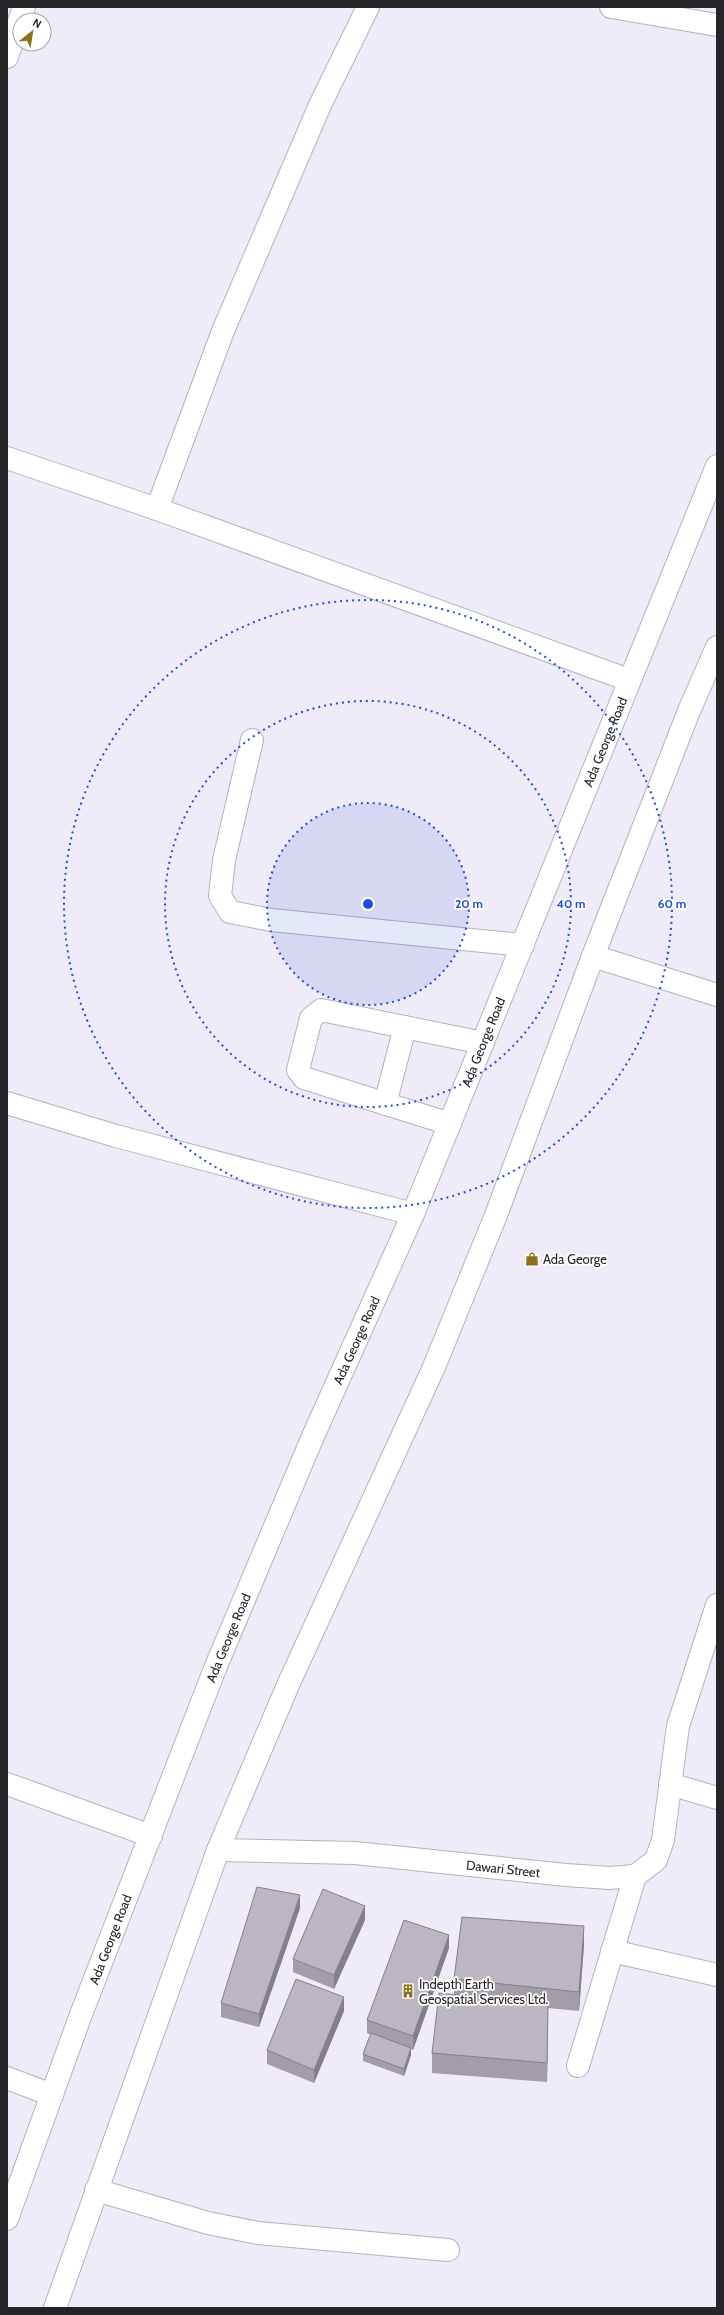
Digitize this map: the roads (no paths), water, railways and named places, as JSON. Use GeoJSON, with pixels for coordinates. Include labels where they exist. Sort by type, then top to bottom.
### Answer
{"type":"FeatureCollection","features":[{"type":"Feature","properties":{"kind":"street"},"geometry":{"type":"LineString","coordinates":[[7,57],[24,7]]}},
{"type":"Feature","properties":{"kind":"street"},"geometry":{"type":"LineString","coordinates":[[156,509],[223,331],[320,105],[368,7]]}},
{"type":"Feature","properties":{"kind":"street"},"geometry":{"type":"LineString","coordinates":[[611,7],[717,25]]}},
{"type":"Feature","properties":{"kind":"street"},"geometry":{"type":"LineString","coordinates":[[7,458],[156,509],[629,680]]}},
{"type":"Feature","properties":{"kind":"street","name":"Ada George Road"},"geometry":{"type":"LineString","coordinates":[[7,2219],[52,2095],[216,1666],[314,1434],[413,1214],[484,1043],[629,680],[717,466]]}},
{"type":"Feature","properties":{"kind":"street"},"geometry":{"type":"LineString","coordinates":[[55,2308],[218,1850],[288,1685],[434,1367],[496,1215],[593,956],[688,710],[717,647]]}},
{"type":"Feature","properties":{"kind":"street"},"geometry":{"type":"LineString","coordinates":[[252,740],[224,860],[220,896],[230,912],[271,920],[523,945]]}},
{"type":"Feature","properties":{"kind":"street"},"geometry":{"type":"LineString","coordinates":[[593,956],[717,995]]}},
{"type":"Feature","properties":{"kind":"street"},"geometry":{"type":"LineString","coordinates":[[450,1124],[304,1078],[298,1070],[311,1018],[321,1010],[484,1043]]}},
{"type":"Feature","properties":{"kind":"street"},"geometry":{"type":"LineString","coordinates":[[385,1104],[405,1027]]}},
{"type":"Feature","properties":{"kind":"street"},"geometry":{"type":"LineString","coordinates":[[7,1102],[116,1136],[413,1214]]}},
{"type":"Feature","properties":{"kind":"street"},"geometry":{"type":"LineString","coordinates":[[578,2066],[635,1876],[656,1860],[663,1840],[678,1726],[717,1606]]}},
{"type":"Feature","properties":{"kind":"street"},"geometry":{"type":"LineString","coordinates":[[7,1784],[151,1836]]}},
{"type":"Feature","properties":{"kind":"street"},"geometry":{"type":"LineString","coordinates":[[670,1784],[717,1798]]}},
{"type":"Feature","properties":{"kind":"street","name":"Dawari Street"},"geometry":{"type":"LineString","coordinates":[[218,1850],[355,1853],[566,1875],[609,1878],[635,1876]]}},
{"type":"Feature","properties":{"kind":"street"},"geometry":{"type":"LineString","coordinates":[[612,1951],[717,1975]]}},
{"type":"Feature","properties":{"kind":"street"},"geometry":{"type":"LineString","coordinates":[[7,2078],[52,2095]]}},
{"type":"Feature","properties":{"kind":"street"},"geometry":{"type":"LineString","coordinates":[[96,2190],[208,2223],[258,2233],[448,2250]]}},
{"type":"Feature","properties":{"kind":"place","name":"Ada George"},"geometry":{"type":"Point","coordinates":[532,1259]}},
{"type":"Feature","properties":{"kind":"place","name":"Indepth Earth Geospatial Services Ltd."},"geometry":{"type":"Point","coordinates":[408,1991]}}]}
